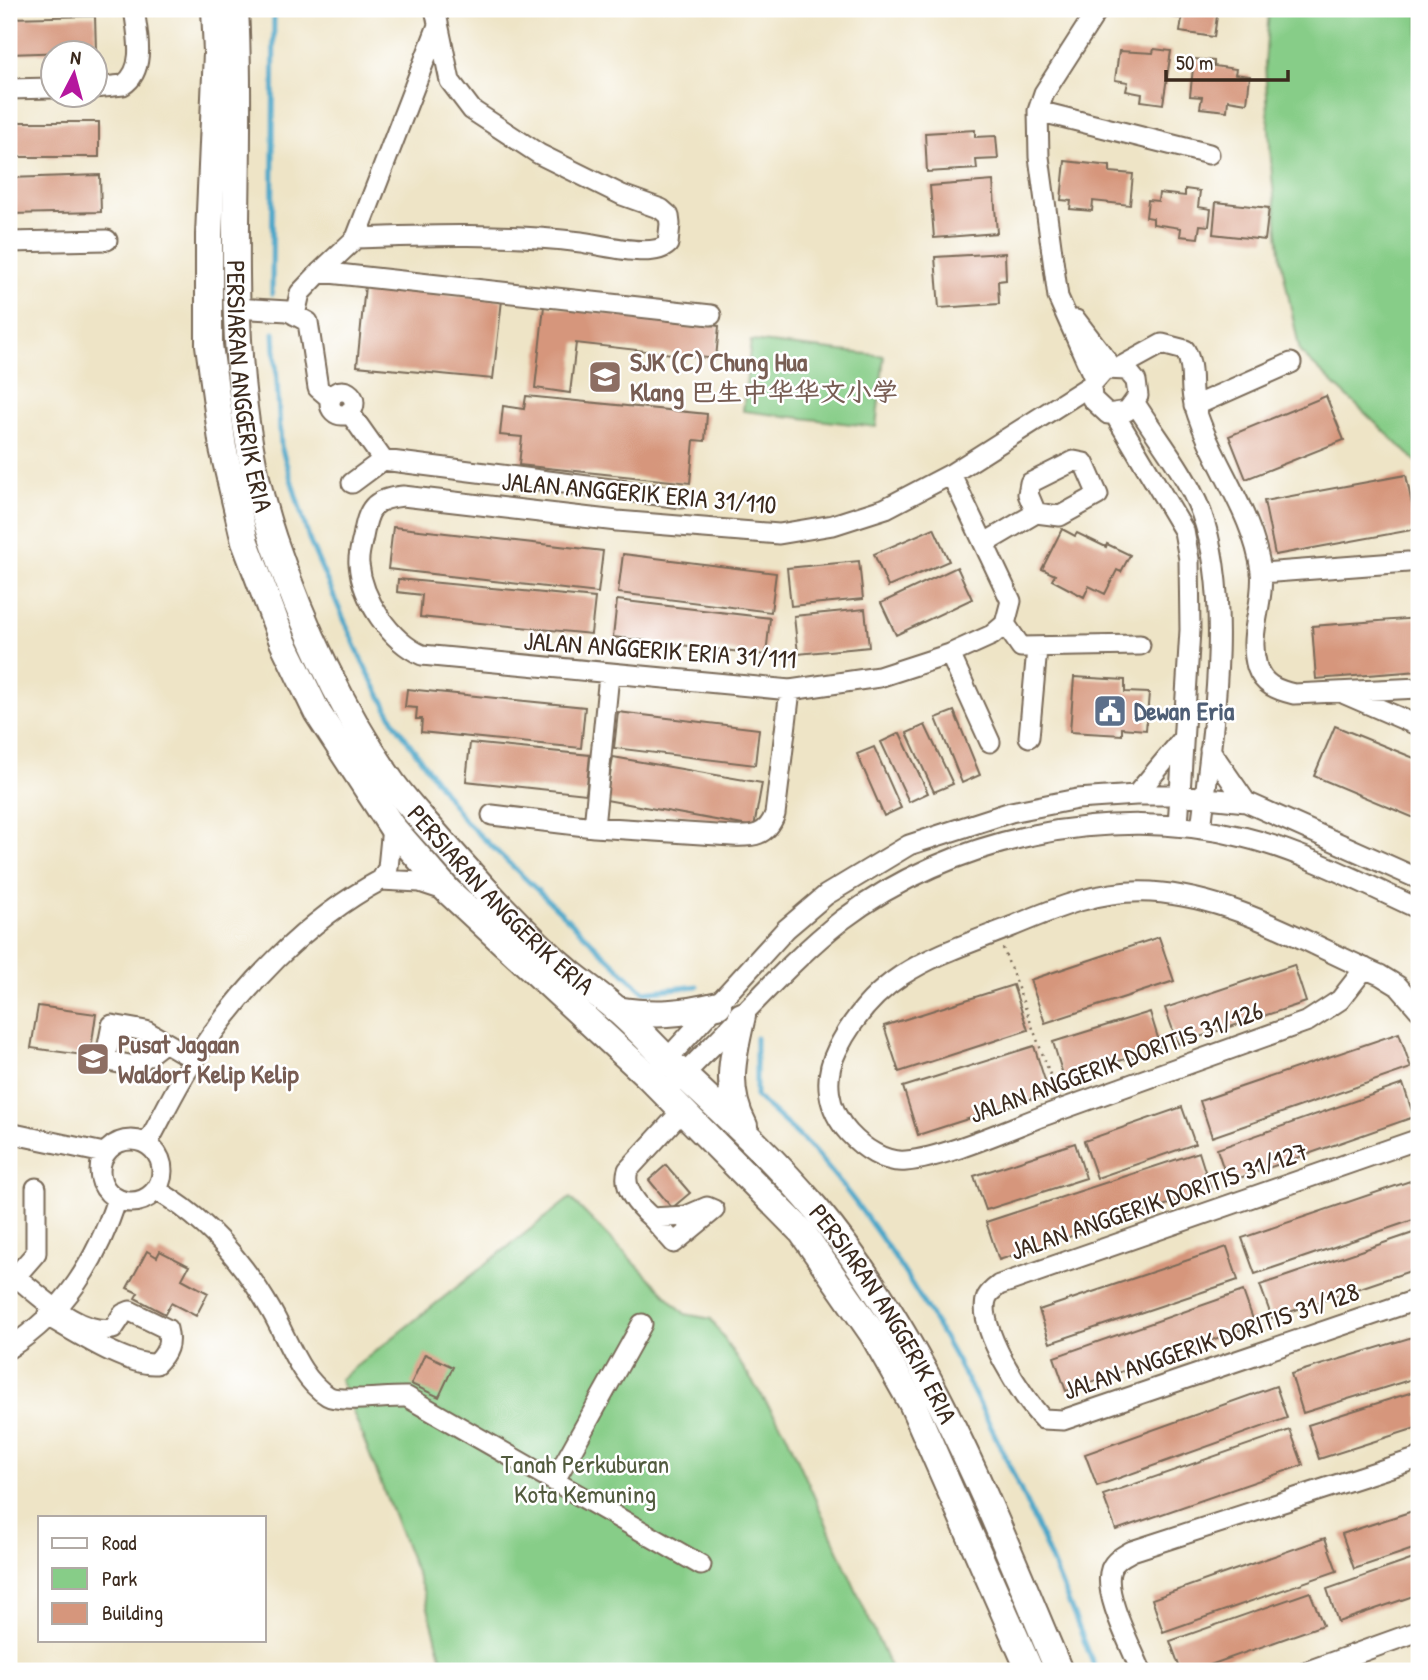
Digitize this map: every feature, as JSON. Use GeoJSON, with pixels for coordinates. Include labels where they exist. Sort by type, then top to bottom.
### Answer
{"type":"FeatureCollection","features":[{"type":"Feature","properties":{"kind":"main road","name":"PERSIARAN ANGGERIK ERIA"},"geometry":{"type":"LineString","coordinates":[[215,9],[217,52],[209,235],[209,345],[223,448],[245,542],[284,642],[317,712],[392,827],[491,935],[669,1083],[750,1136],[816,1209],[855,1260],[932,1386],[968,1456],[1059,1671]]}},
{"type":"Feature","properties":{"kind":"main road","name":"PERSIARAN ANGGERIK ERIA"},"geometry":{"type":"LineString","coordinates":[[234,9],[237,155],[235,308],[244,402],[272,536],[318,653],[343,703],[394,785],[458,860],[570,973],[617,1010],[669,1083],[802,1232],[873,1334],[912,1403],[1030,1671]]}},
{"type":"Feature","properties":{"kind":"main road"},"geometry":{"type":"LineString","coordinates":[[617,1010],[651,1016],[730,1011],[734,1052],[731,1086],[734,1107],[750,1136]]}},
{"type":"Feature","properties":{"kind":"street"},"geometry":{"type":"LineString","coordinates":[[108,87],[130,81],[136,67],[138,48],[134,9]]}},
{"type":"Feature","properties":{"kind":"street"},"geometry":{"type":"LineString","coordinates":[[1098,9],[1044,93],[1038,111],[1039,157],[1058,297],[1092,382],[1096,406],[1115,415],[1184,531],[1189,559],[1190,630],[1178,826]]}},
{"type":"Feature","properties":{"kind":"street"},"geometry":{"type":"LineString","coordinates":[[295,314],[300,293],[356,238],[436,18]]}},
{"type":"Feature","properties":{"kind":"street"},"geometry":{"type":"LineString","coordinates":[[356,238],[436,235],[575,242],[654,252],[668,244],[669,216],[661,209],[622,195],[539,154],[471,110],[450,81],[436,18]]}},
{"type":"Feature","properties":{"kind":"street"},"geometry":{"type":"LineString","coordinates":[[9,89],[38,88]]}},
{"type":"Feature","properties":{"kind":"street"},"geometry":{"type":"LineString","coordinates":[[1038,111],[1209,154]]}},
{"type":"Feature","properties":{"kind":"street"},"geometry":{"type":"LineString","coordinates":[[9,242],[107,240]]}},
{"type":"Feature","properties":{"kind":"street"},"geometry":{"type":"LineString","coordinates":[[320,272],[711,315]]}},
{"type":"Feature","properties":{"kind":"street"},"geometry":{"type":"LineString","coordinates":[[1058,297],[1116,367],[1136,381],[1135,403],[1188,486],[1210,543],[1217,637],[1210,750],[1201,829]]}},
{"type":"Feature","properties":{"kind":"street"},"geometry":{"type":"LineString","coordinates":[[235,308],[288,311],[308,322],[318,388],[331,399],[335,412],[349,412],[383,460]]}},
{"type":"Feature","properties":{"kind":"street"},"geometry":{"type":"LineString","coordinates":[[1092,382],[1162,344],[1185,351],[1191,361],[1194,406],[1249,528],[1261,573],[1254,650],[1265,682],[1277,690],[1294,694],[1419,688]]}},
{"type":"Feature","properties":{"kind":"street"},"geometry":{"type":"LineString","coordinates":[[1194,406],[1291,363]]}},
{"type":"Feature","properties":{"kind":"street","name":"JALAN ANGGERIK ERIA 31/110"},"geometry":{"type":"LineString","coordinates":[[358,560],[367,513],[386,498],[403,496],[617,522],[779,534],[834,524],[886,508],[951,474],[1092,382]]}},
{"type":"Feature","properties":{"kind":"street"},"geometry":{"type":"LineString","coordinates":[[1115,415],[1127,411],[1135,403]]}},
{"type":"Feature","properties":{"kind":"street"},"geometry":{"type":"LineString","coordinates":[[352,483],[383,460],[682,498]]}},
{"type":"Feature","properties":{"kind":"street"},"geometry":{"type":"LineString","coordinates":[[951,474],[1011,601],[1006,624],[1021,648],[1140,645]]}},
{"type":"Feature","properties":{"kind":"street"},"geometry":{"type":"LineString","coordinates":[[985,543],[1035,513]]}},
{"type":"Feature","properties":{"kind":"street","name":"JALAN ANGGERIK ERIA 31/111"},"geometry":{"type":"LineString","coordinates":[[358,560],[367,594],[404,647],[422,655],[609,675],[790,690],[879,677],[950,654],[992,635],[1006,624]]}},
{"type":"Feature","properties":{"kind":"street"},"geometry":{"type":"LineString","coordinates":[[1261,573],[1408,562]]}},
{"type":"Feature","properties":{"kind":"street"},"geometry":{"type":"LineString","coordinates":[[1029,737],[1037,649]]}},
{"type":"Feature","properties":{"kind":"street"},"geometry":{"type":"LineString","coordinates":[[950,654],[990,742]]}},
{"type":"Feature","properties":{"kind":"street"},"geometry":{"type":"LineString","coordinates":[[594,827],[609,675]]}},
{"type":"Feature","properties":{"kind":"street"},"geometry":{"type":"LineString","coordinates":[[492,815],[594,827],[751,837],[763,833],[771,825],[775,814],[790,690]]}},
{"type":"Feature","properties":{"kind":"street"},"geometry":{"type":"LineString","coordinates":[[1341,693],[1417,726],[1419,698]]}},
{"type":"Feature","properties":{"kind":"street"},"geometry":{"type":"LineString","coordinates":[[1136,794],[1182,740]]}},
{"type":"Feature","properties":{"kind":"street"},"geometry":{"type":"LineString","coordinates":[[1210,750],[1246,802]]}},
{"type":"Feature","properties":{"kind":"street"},"geometry":{"type":"LineString","coordinates":[[652,1219],[686,1216],[707,1207],[714,1210],[674,1243],[652,1219],[628,1189],[625,1180],[628,1170],[669,1083],[730,1011],[786,929],[826,895],[909,845],[1011,812],[1077,799],[1136,794],[1179,795],[1246,802],[1419,879]]}},
{"type":"Feature","properties":{"kind":"street"},"geometry":{"type":"LineString","coordinates":[[730,1011],[842,920],[924,872],[978,851],[1059,831],[1113,824],[1178,826],[1245,837],[1419,909]]}},
{"type":"Feature","properties":{"kind":"street"},"geometry":{"type":"LineString","coordinates":[[147,1144],[194,1059],[264,972],[307,929],[357,893],[381,880],[388,868],[392,827]]}},
{"type":"Feature","properties":{"kind":"street"},"geometry":{"type":"LineString","coordinates":[[381,880],[419,882],[448,891]]}},
{"type":"Feature","properties":{"kind":"street"},"geometry":{"type":"LineString","coordinates":[[997,932],[1088,897],[1110,892],[1153,892],[1210,903],[1264,921],[1398,986],[1419,1010]]}},
{"type":"Feature","properties":{"kind":"street","name":"JALAN ANGGERIK DORITIS 31/126"},"geometry":{"type":"LineString","coordinates":[[997,932],[942,951],[914,966],[875,996],[848,1029],[830,1066],[828,1089],[838,1118],[867,1149],[888,1159],[906,1161],[976,1141],[1308,1021],[1340,1000],[1365,968]]}},
{"type":"Feature","properties":{"kind":"street"},"geometry":{"type":"LineString","coordinates":[[165,1042],[194,1059]]}},
{"type":"Feature","properties":{"kind":"street"},"geometry":{"type":"LineString","coordinates":[[9,1133],[104,1153],[126,1140],[147,1144],[161,1160],[163,1170],[156,1190],[138,1201],[117,1199],[103,1186],[100,1177],[104,1153]]}},
{"type":"Feature","properties":{"kind":"street","name":"JALAN ANGGERIK DORITIS 31/127"},"geometry":{"type":"LineString","coordinates":[[1005,1364],[985,1311],[988,1296],[999,1285],[1419,1139]]}},
{"type":"Feature","properties":{"kind":"street"},"geometry":{"type":"LineString","coordinates":[[36,1188],[36,1253],[12,1280],[52,1312],[115,1352],[147,1364],[156,1364],[165,1354],[170,1340],[167,1329],[130,1311],[123,1314],[113,1329],[111,1338],[115,1352]]}},
{"type":"Feature","properties":{"kind":"street"},"geometry":{"type":"LineString","coordinates":[[156,1190],[184,1205],[213,1232],[245,1270],[271,1310],[307,1376],[329,1397],[346,1401],[381,1395],[407,1397],[701,1565]]}},
{"type":"Feature","properties":{"kind":"street"},"geometry":{"type":"LineString","coordinates":[[9,1348],[29,1334],[52,1312],[82,1277],[103,1242],[117,1199]]}},
{"type":"Feature","properties":{"kind":"street","name":"JALAN ANGGERIK DORITIS 31/128"},"geometry":{"type":"LineString","coordinates":[[1005,1364],[1031,1407],[1043,1419],[1063,1420],[1419,1298]]}},
{"type":"Feature","properties":{"kind":"street"},"geometry":{"type":"LineString","coordinates":[[52,1312],[92,1329],[113,1329]]}},
{"type":"Feature","properties":{"kind":"street"},"geometry":{"type":"LineString","coordinates":[[555,1480],[642,1324]]}},
{"type":"Feature","properties":{"kind":"street"},"geometry":{"type":"LineString","coordinates":[[1141,1671],[1112,1596],[1111,1571],[1118,1559],[1132,1551],[1419,1458]]}},
{"type":"Feature","properties":{"kind":"street"},"geometry":{"type":"LineString","coordinates":[[1308,1671],[1419,1630]]}},
{"type":"Feature","properties":{"kind":"path"},"geometry":{"type":"LineString","coordinates":[[997,932],[1063,1109]]}},
{"type":"Feature","properties":{"kind":"green space"},"geometry":{"type":"Polygon","coordinates":[[[1269,9],[1419,9],[1419,464],[1300,352],[1281,260],[1272,177],[1265,64],[1269,9]]]}},
{"type":"Feature","properties":{"kind":"green space"},"geometry":{"type":"Polygon","coordinates":[[[751,341],[884,356],[876,427],[743,411],[751,341]]]}},
{"type":"Feature","properties":{"kind":"green space","name":"Tanah Perkuburan Kota Kemuning"},"geometry":{"type":"Polygon","coordinates":[[[570,1198],[685,1314],[711,1319],[785,1431],[892,1671],[445,1671],[424,1593],[340,1379],[570,1198]]]}},
{"type":"Feature","properties":{"kind":"building"},"geometry":{"type":"Polygon","coordinates":[[[1173,9],[1218,9],[1214,37],[1180,32],[1182,18],[1172,17],[1173,9]]]}},
{"type":"Feature","properties":{"kind":"building"},"geometry":{"type":"Polygon","coordinates":[[[1227,9],[1245,9],[1244,13],[1227,9]]]}},
{"type":"Feature","properties":{"kind":"building"},"geometry":{"type":"Polygon","coordinates":[[[95,16],[96,38],[38,38],[38,53],[9,54],[9,18],[95,16]]]}},
{"type":"Feature","properties":{"kind":"building"},"geometry":{"type":"Polygon","coordinates":[[[1154,49],[1171,51],[1163,104],[1141,101],[1142,94],[1126,91],[1128,82],[1115,80],[1119,51],[1153,53],[1154,49]]]}},
{"type":"Feature","properties":{"kind":"building"},"geometry":{"type":"Polygon","coordinates":[[[1194,59],[1214,61],[1214,66],[1236,69],[1235,74],[1250,76],[1247,103],[1228,100],[1227,111],[1200,108],[1202,97],[1190,96],[1194,59]]]}},
{"type":"Feature","properties":{"kind":"building"},"geometry":{"type":"Polygon","coordinates":[[[9,122],[99,122],[99,157],[9,157],[9,122]]]}},
{"type":"Feature","properties":{"kind":"building"},"geometry":{"type":"Polygon","coordinates":[[[975,130],[975,137],[996,136],[998,159],[976,160],[977,169],[927,172],[925,133],[975,130]]]}},
{"type":"Feature","properties":{"kind":"building"},"geometry":{"type":"Polygon","coordinates":[[[1065,161],[1110,166],[1110,172],[1133,174],[1130,205],[1093,201],[1092,211],[1070,209],[1071,201],[1061,200],[1065,161]]]}},
{"type":"Feature","properties":{"kind":"building"},"geometry":{"type":"Polygon","coordinates":[[[100,175],[101,212],[9,214],[9,178],[100,175]]]}},
{"type":"Feature","properties":{"kind":"building"},"geometry":{"type":"Polygon","coordinates":[[[993,181],[997,233],[934,238],[930,186],[993,181]]]}},
{"type":"Feature","properties":{"kind":"building"},"geometry":{"type":"Polygon","coordinates":[[[1185,189],[1200,191],[1198,207],[1211,209],[1209,226],[1200,225],[1198,238],[1180,236],[1181,228],[1153,224],[1153,218],[1146,217],[1148,200],[1158,201],[1159,193],[1185,196],[1185,189]]]}},
{"type":"Feature","properties":{"kind":"building"},"geometry":{"type":"Polygon","coordinates":[[[1216,202],[1269,208],[1265,240],[1213,234],[1216,202]]]}},
{"type":"Feature","properties":{"kind":"building"},"geometry":{"type":"Polygon","coordinates":[[[1005,253],[1006,280],[998,281],[999,304],[939,308],[935,257],[1005,253]]]}},
{"type":"Feature","properties":{"kind":"building"},"geometry":{"type":"Polygon","coordinates":[[[365,286],[502,300],[493,379],[357,366],[365,286]]]}},
{"type":"Feature","properties":{"kind":"building"},"geometry":{"type":"Polygon","coordinates":[[[544,306],[719,326],[716,359],[576,343],[570,393],[535,388],[544,306]]]}},
{"type":"Feature","properties":{"kind":"building"},"geometry":{"type":"Polygon","coordinates":[[[526,396],[707,414],[705,441],[694,440],[690,483],[519,465],[522,437],[500,435],[503,406],[524,409],[526,396]]]}},
{"type":"Feature","properties":{"kind":"building"},"geometry":{"type":"Polygon","coordinates":[[[1326,396],[1344,440],[1246,479],[1229,436],[1326,396]]]}},
{"type":"Feature","properties":{"kind":"building"},"geometry":{"type":"Polygon","coordinates":[[[1406,475],[1417,529],[1275,555],[1264,501],[1406,475]]]}},
{"type":"Feature","properties":{"kind":"building"},"geometry":{"type":"Polygon","coordinates":[[[393,527],[603,551],[598,593],[388,569],[393,527]]]}},
{"type":"Feature","properties":{"kind":"building"},"geometry":{"type":"Polygon","coordinates":[[[934,528],[949,561],[888,587],[874,554],[934,528]]]}},
{"type":"Feature","properties":{"kind":"building"},"geometry":{"type":"Polygon","coordinates":[[[1062,529],[1130,555],[1121,572],[1117,570],[1105,594],[1089,586],[1084,597],[1052,580],[1055,575],[1042,569],[1062,529]]]}},
{"type":"Feature","properties":{"kind":"building"},"geometry":{"type":"Polygon","coordinates":[[[623,554],[776,573],[771,612],[618,593],[623,554]]]}},
{"type":"Feature","properties":{"kind":"building"},"geometry":{"type":"Polygon","coordinates":[[[859,561],[863,599],[791,606],[787,568],[859,561]]]}},
{"type":"Feature","properties":{"kind":"building"},"geometry":{"type":"Polygon","coordinates":[[[957,567],[972,599],[896,635],[881,603],[957,567]]]}},
{"type":"Feature","properties":{"kind":"building"},"geometry":{"type":"Polygon","coordinates":[[[398,579],[595,598],[591,634],[420,617],[422,595],[397,592],[398,579]]]}},
{"type":"Feature","properties":{"kind":"building"},"geometry":{"type":"Polygon","coordinates":[[[617,600],[770,618],[766,655],[613,637],[617,600]]]}},
{"type":"Feature","properties":{"kind":"building"},"geometry":{"type":"Polygon","coordinates":[[[865,609],[869,647],[798,654],[794,616],[865,609]]]}},
{"type":"Feature","properties":{"kind":"building"},"geometry":{"type":"Polygon","coordinates":[[[1419,618],[1419,671],[1316,679],[1312,626],[1419,618]]]}},
{"type":"Feature","properties":{"kind":"building","name":"Dewan Eria"},"geometry":{"type":"Polygon","coordinates":[[[1074,677],[1125,680],[1125,692],[1149,693],[1146,730],[1122,728],[1122,735],[1070,732],[1074,677]]]}},
{"type":"Feature","properties":{"kind":"building"},"geometry":{"type":"Polygon","coordinates":[[[407,689],[585,707],[581,748],[421,732],[422,719],[416,719],[417,708],[405,707],[407,689]]]}},
{"type":"Feature","properties":{"kind":"building"},"geometry":{"type":"Polygon","coordinates":[[[954,711],[980,775],[962,783],[936,718],[954,711]]]}},
{"type":"Feature","properties":{"kind":"building"},"geometry":{"type":"Polygon","coordinates":[[[618,712],[759,729],[755,765],[614,748],[618,712]]]}},
{"type":"Feature","properties":{"kind":"building"},"geometry":{"type":"Polygon","coordinates":[[[925,725],[953,784],[934,792],[907,733],[925,725]]]}},
{"type":"Feature","properties":{"kind":"building"},"geometry":{"type":"Polygon","coordinates":[[[1335,726],[1419,760],[1419,820],[1314,776],[1335,726]]]}},
{"type":"Feature","properties":{"kind":"building"},"geometry":{"type":"Polygon","coordinates":[[[900,733],[928,793],[909,802],[881,742],[900,733]]]}},
{"type":"Feature","properties":{"kind":"building"},"geometry":{"type":"Polygon","coordinates":[[[470,743],[590,755],[586,794],[466,781],[470,743]]]}},
{"type":"Feature","properties":{"kind":"building"},"geometry":{"type":"Polygon","coordinates":[[[874,747],[901,808],[884,816],[857,754],[874,747]]]}},
{"type":"Feature","properties":{"kind":"building"},"geometry":{"type":"Polygon","coordinates":[[[613,757],[762,783],[754,827],[606,800],[613,757]]]}},
{"type":"Feature","properties":{"kind":"building"},"geometry":{"type":"Polygon","coordinates":[[[1159,937],[1174,981],[1045,1023],[1030,980],[1159,937]]]}},
{"type":"Feature","properties":{"kind":"building"},"geometry":{"type":"Polygon","coordinates":[[[1294,965],[1306,1002],[1178,1044],[1165,1008],[1294,965]]]}},
{"type":"Feature","properties":{"kind":"building"},"geometry":{"type":"Polygon","coordinates":[[[1013,985],[1028,1030],[899,1072],[884,1026],[1013,985]]]}},
{"type":"Feature","properties":{"kind":"building"},"geometry":{"type":"Polygon","coordinates":[[[38,1006],[96,1014],[90,1056],[31,1048],[38,1006]]]}},
{"type":"Feature","properties":{"kind":"building"},"geometry":{"type":"Polygon","coordinates":[[[1150,1012],[1161,1048],[1064,1078],[1053,1042],[1150,1012]]]}},
{"type":"Feature","properties":{"kind":"building"},"geometry":{"type":"Polygon","coordinates":[[[1399,1033],[1411,1068],[1212,1137],[1200,1101],[1399,1033]]]}},
{"type":"Feature","properties":{"kind":"building"},"geometry":{"type":"Polygon","coordinates":[[[1034,1046],[1049,1093],[918,1135],[903,1087],[1034,1046]]]}},
{"type":"Feature","properties":{"kind":"building"},"geometry":{"type":"Polygon","coordinates":[[[1403,1084],[1414,1117],[1228,1182],[1217,1149],[1403,1084]]]}},
{"type":"Feature","properties":{"kind":"building"},"geometry":{"type":"Polygon","coordinates":[[[1182,1107],[1195,1144],[1097,1178],[1084,1141],[1182,1107]]]}},
{"type":"Feature","properties":{"kind":"building"},"geometry":{"type":"Polygon","coordinates":[[[1075,1143],[1086,1178],[986,1210],[974,1176],[1075,1143]]]}},
{"type":"Feature","properties":{"kind":"building"},"geometry":{"type":"Polygon","coordinates":[[[1199,1152],[1211,1190],[999,1260],[986,1222],[1199,1152]]]}},
{"type":"Feature","properties":{"kind":"building"},"geometry":{"type":"Polygon","coordinates":[[[666,1165],[690,1193],[672,1208],[649,1180],[666,1165]]]}},
{"type":"Feature","properties":{"kind":"building"},"geometry":{"type":"Polygon","coordinates":[[[1413,1180],[1419,1197],[1419,1218],[1255,1274],[1242,1238],[1413,1180]]]}},
{"type":"Feature","properties":{"kind":"building"},"geometry":{"type":"Polygon","coordinates":[[[1419,1231],[1419,1268],[1272,1318],[1260,1285],[1419,1231]]]}},
{"type":"Feature","properties":{"kind":"building"},"geometry":{"type":"Polygon","coordinates":[[[1227,1247],[1238,1280],[1050,1343],[1039,1310],[1227,1247]]]}},
{"type":"Feature","properties":{"kind":"building"},"geometry":{"type":"Polygon","coordinates":[[[147,1251],[157,1257],[160,1251],[189,1266],[182,1279],[208,1293],[196,1316],[171,1303],[165,1314],[135,1298],[138,1293],[127,1288],[147,1251]]]}},
{"type":"Feature","properties":{"kind":"building"},"geometry":{"type":"Polygon","coordinates":[[[1243,1291],[1255,1325],[1066,1391],[1054,1357],[1243,1291]]]}},
{"type":"Feature","properties":{"kind":"building"},"geometry":{"type":"Polygon","coordinates":[[[1419,1335],[1419,1377],[1303,1413],[1291,1374],[1419,1335]]]}},
{"type":"Feature","properties":{"kind":"building"},"geometry":{"type":"Polygon","coordinates":[[[425,1354],[453,1367],[439,1397],[411,1384],[425,1354]]]}},
{"type":"Feature","properties":{"kind":"building"},"geometry":{"type":"Polygon","coordinates":[[[1276,1386],[1287,1418],[1097,1486],[1085,1454],[1276,1386]]]}},
{"type":"Feature","properties":{"kind":"building"},"geometry":{"type":"Polygon","coordinates":[[[1419,1390],[1419,1427],[1319,1459],[1308,1425],[1419,1390]]]}},
{"type":"Feature","properties":{"kind":"building"},"geometry":{"type":"Polygon","coordinates":[[[1290,1430],[1303,1465],[1116,1530],[1103,1495],[1290,1430]]]}},
{"type":"Feature","properties":{"kind":"building"},"geometry":{"type":"Polygon","coordinates":[[[1419,1509],[1419,1547],[1354,1569],[1342,1534],[1419,1509]]]}},
{"type":"Feature","properties":{"kind":"building"},"geometry":{"type":"Polygon","coordinates":[[[1325,1538],[1337,1571],[1163,1632],[1152,1599],[1325,1538]]]}},
{"type":"Feature","properties":{"kind":"building"},"geometry":{"type":"Polygon","coordinates":[[[1419,1557],[1419,1594],[1338,1622],[1327,1589],[1419,1557]]]}},
{"type":"Feature","properties":{"kind":"building"},"geometry":{"type":"Polygon","coordinates":[[[1310,1592],[1323,1625],[1193,1671],[1181,1671],[1170,1641],[1310,1592]]]}},
{"type":"Feature","properties":{"kind":"waterway"},"geometry":{"type":"LineString","coordinates":[[272,294],[274,9]]}},
{"type":"Feature","properties":{"kind":"waterway"},"geometry":{"type":"LineString","coordinates":[[274,333],[281,446],[310,542],[364,665],[395,723],[464,820],[644,992],[697,986]]}},
{"type":"Feature","properties":{"kind":"waterway"},"geometry":{"type":"LineString","coordinates":[[756,1038],[756,1096],[810,1147],[857,1204],[900,1265],[939,1329],[976,1396],[1009,1465],[1096,1671]]}},
{"type":"Feature","properties":{"kind":"place","name":"SJK (C) Chung Hua Klang 巴生中华华文小学"},"geometry":{"type":"Point","coordinates":[605,377]}},
{"type":"Feature","properties":{"kind":"place","name":"Dewan Eria"},"geometry":{"type":"Point","coordinates":[1110,711]}},
{"type":"Feature","properties":{"kind":"place","name":"Pusat Jagaan Waldorf Kelip Kelip"},"geometry":{"type":"Point","coordinates":[93,1059]}}]}
